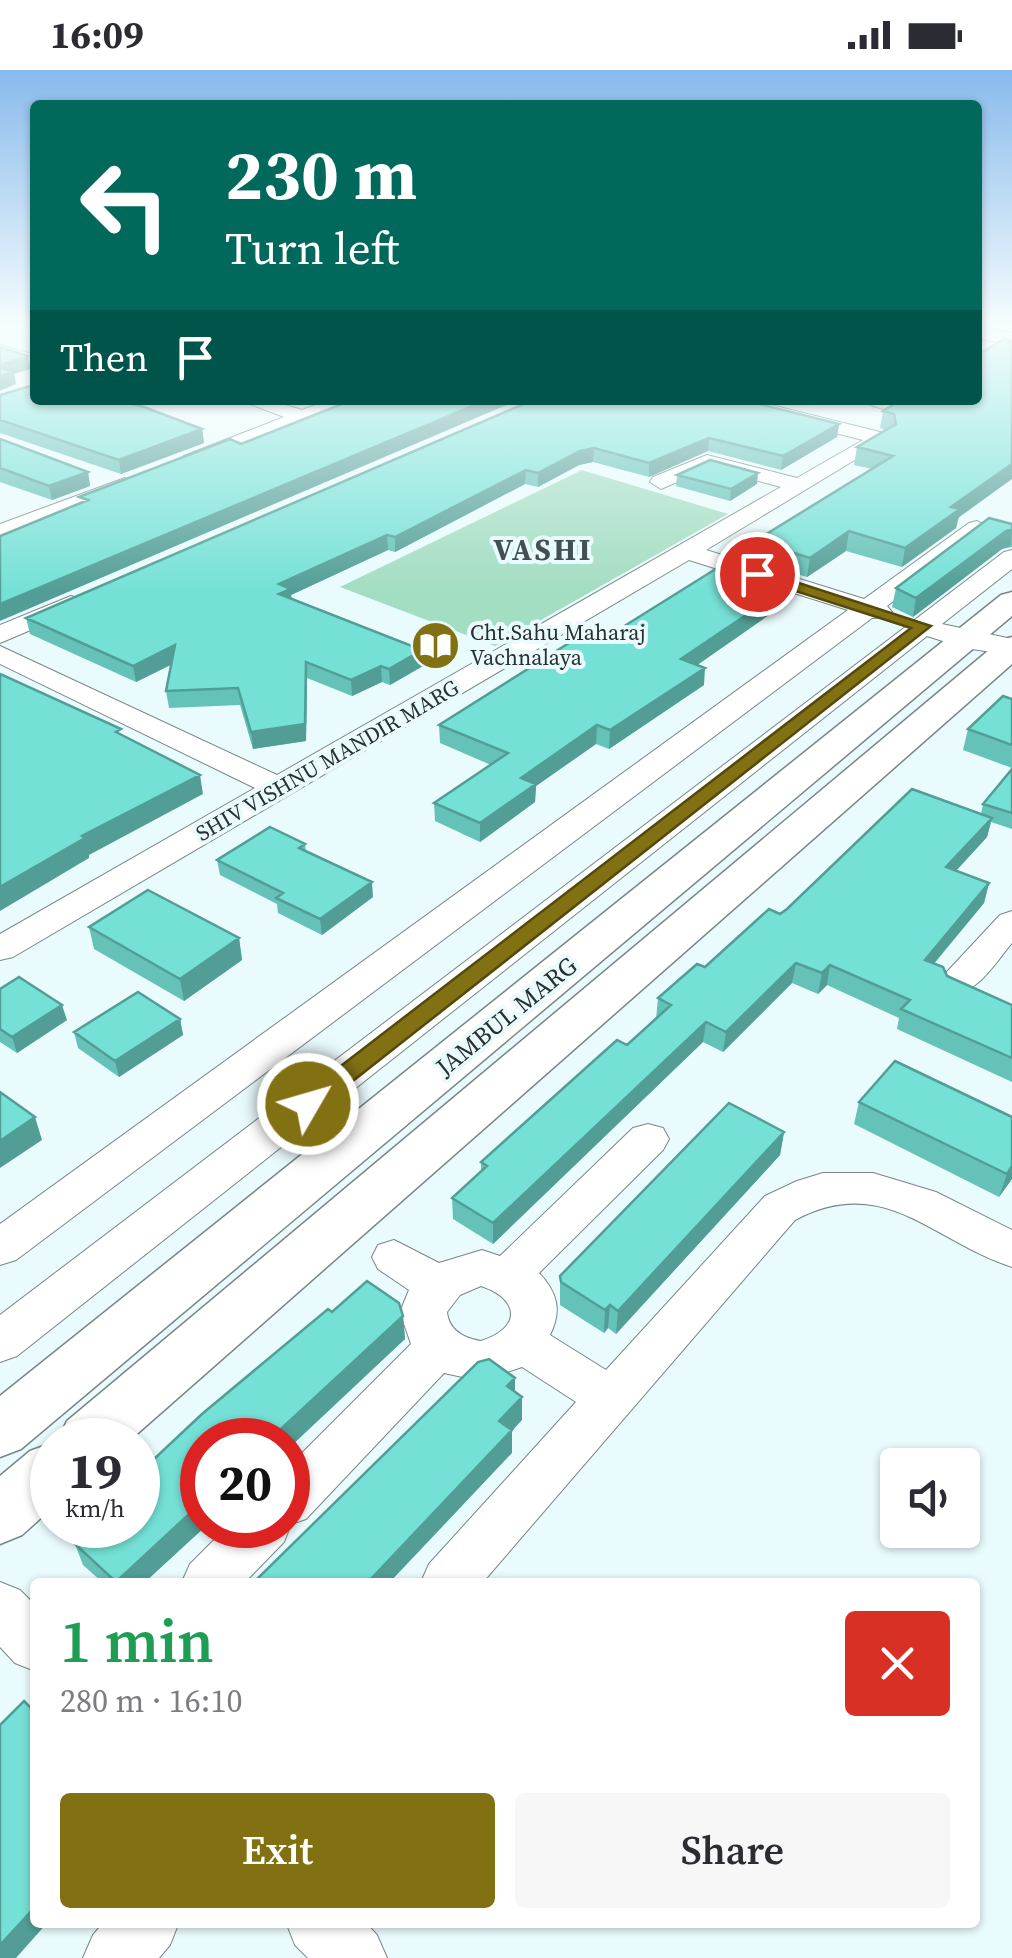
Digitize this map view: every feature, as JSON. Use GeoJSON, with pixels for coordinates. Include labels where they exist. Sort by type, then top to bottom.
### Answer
{"type":"FeatureCollection","features":[{"type":"Feature","properties":{"kind":"main road","name":"JAMBUL MARG"},"geometry":{"type":"LineString","coordinates":[[113,1418],[987,647],[1012,601]]}},
{"type":"Feature","properties":{"kind":"main road","name":"JAMBUL MARG"},"geometry":{"type":"LineString","coordinates":[[0,1431],[987,647]]}},
{"type":"Feature","properties":{"kind":"main road"},"geometry":{"type":"LineString","coordinates":[[0,1515],[30,1489]]}},
{"type":"Feature","properties":{"kind":"street"},"geometry":{"type":"LineString","coordinates":[[296,415],[302,417]]}},
{"type":"Feature","properties":{"kind":"street"},"geometry":{"type":"LineString","coordinates":[[175,466],[307,415]]}},
{"type":"Feature","properties":{"kind":"street","name":"SHIV VISHNU MANDIR MARG"},"geometry":{"type":"LineString","coordinates":[[0,950],[880,438],[788,415]]}},
{"type":"Feature","properties":{"kind":"street"},"geometry":{"type":"LineString","coordinates":[[676,453],[800,485]]}},
{"type":"Feature","properties":{"kind":"street"},"geometry":{"type":"LineString","coordinates":[[661,482],[707,460]]}},
{"type":"Feature","properties":{"kind":"street"},"geometry":{"type":"LineString","coordinates":[[0,532],[130,483],[86,473]]}},
{"type":"Feature","properties":{"kind":"street"},"geometry":{"type":"LineString","coordinates":[[0,1248],[977,528]]}},
{"type":"Feature","properties":{"kind":"street"},"geometry":{"type":"LineString","coordinates":[[686,552],[987,647]]}},
{"type":"Feature","properties":{"kind":"street"},"geometry":{"type":"LineString","coordinates":[[0,1342],[987,647],[1012,557]]}},
{"type":"Feature","properties":{"kind":"street"},"geometry":{"type":"LineString","coordinates":[[0,635],[90,596]]}},
{"type":"Feature","properties":{"kind":"street"},"geometry":{"type":"LineString","coordinates":[[0,654],[278,788]]}},
{"type":"Feature","properties":{"kind":"street"},"geometry":{"type":"LineString","coordinates":[[957,983],[1012,922]]}},
{"type":"Feature","properties":{"kind":"street"},"geometry":{"type":"LineString","coordinates":[[509,1274],[648,1139]]}},
{"type":"Feature","properties":{"kind":"street"},"geometry":{"type":"LineString","coordinates":[[452,1578],[780,1208],[820,1189],[872,1186],[929,1207],[1012,1250]]}},
{"type":"Feature","properties":{"kind":"street"},"geometry":{"type":"LineString","coordinates":[[394,1257],[437,1285]]}},
{"type":"Feature","properties":{"kind":"street"},"geometry":{"type":"LineString","coordinates":[[482,1268],[509,1274],[528,1290],[535,1304],[536,1320],[522,1342],[501,1356],[482,1360],[464,1358],[440,1346],[426,1328],[424,1313],[437,1285],[464,1270],[482,1268]]}},
{"type":"Feature","properties":{"kind":"street"},"geometry":{"type":"LineString","coordinates":[[522,1342],[611,1399]]}},
{"type":"Feature","properties":{"kind":"street"},"geometry":{"type":"LineString","coordinates":[[310,1479],[440,1346]]}},
{"type":"Feature","properties":{"kind":"street"},"geometry":{"type":"LineString","coordinates":[[213,1578],[242,1548]]}},
{"type":"Feature","properties":{"kind":"street"},"geometry":{"type":"LineString","coordinates":[[0,1608],[30,1638]]}},
{"type":"Feature","properties":{"kind":"street"},"geometry":{"type":"LineString","coordinates":[[116,1958],[142,1928]]}},
{"type":"Feature","properties":{"kind":"street"},"geometry":{"type":"LineString","coordinates":[[324,1928],[354,1958]]}},
{"type":"Feature","properties":{"kind":"green space"},"geometry":{"type":"Polygon","coordinates":[[[582,470],[728,514],[495,646],[340,587],[582,470]]]}},
{"type":"Feature","properties":{"kind":"building"},"geometry":{"type":"Polygon","coordinates":[[[0,415],[165,415],[202,429],[119,460],[0,420],[0,415]]]}},
{"type":"Feature","properties":{"kind":"building"},"geometry":{"type":"Polygon","coordinates":[[[314,415],[451,415],[0,604],[0,536],[88,500],[79,497],[230,439],[241,444],[314,415]]]}},
{"type":"Feature","properties":{"kind":"building"},"geometry":{"type":"Polygon","coordinates":[[[498,415],[803,415],[839,424],[783,456],[709,438],[649,463],[594,448],[580,451],[538,473],[526,470],[395,537],[387,535],[279,584],[291,589],[279,594],[422,650],[389,669],[381,666],[351,680],[306,662],[305,724],[251,732],[238,688],[166,691],[175,645],[133,666],[26,618],[498,415]]]}},
{"type":"Feature","properties":{"kind":"building"},"geometry":{"type":"Polygon","coordinates":[[[894,415],[1012,415],[1012,464],[951,507],[960,509],[905,548],[849,531],[810,558],[755,541],[893,456],[857,447],[896,424],[894,415]]]}},
{"type":"Feature","properties":{"kind":"building"},"geometry":{"type":"Polygon","coordinates":[[[0,439],[88,472],[49,486],[0,468],[0,439]]]}},
{"type":"Feature","properties":{"kind":"building"},"geometry":{"type":"Polygon","coordinates":[[[710,460],[758,473],[731,489],[677,475],[710,460]]]}},
{"type":"Feature","properties":{"kind":"building"},"geometry":{"type":"Polygon","coordinates":[[[989,518],[1012,524],[1012,529],[916,598],[896,588],[989,518]]]}},
{"type":"Feature","properties":{"kind":"building"},"geometry":{"type":"Polygon","coordinates":[[[730,560],[786,577],[771,587],[782,591],[681,659],[705,668],[610,730],[597,725],[521,778],[536,784],[480,823],[434,803],[508,753],[439,725],[591,629],[610,635],[730,560]]]}},
{"type":"Feature","properties":{"kind":"building"},"geometry":{"type":"Polygon","coordinates":[[[0,674],[121,729],[116,732],[200,775],[82,836],[85,838],[0,887],[0,674]]]}},
{"type":"Feature","properties":{"kind":"building"},"geometry":{"type":"Polygon","coordinates":[[[1003,696],[1012,699],[1012,745],[968,729],[1003,696]]]}},
{"type":"Feature","properties":{"kind":"building"},"geometry":{"type":"Polygon","coordinates":[[[1012,769],[1012,813],[983,804],[1012,769]]]}},
{"type":"Feature","properties":{"kind":"building"},"geometry":{"type":"Polygon","coordinates":[[[912,789],[992,818],[946,867],[989,883],[925,960],[943,967],[947,976],[1012,1005],[1012,1058],[901,1009],[910,1000],[830,965],[822,973],[796,963],[726,1032],[706,1022],[493,1223],[452,1198],[487,1166],[481,1162],[617,1040],[627,1045],[671,1005],[658,998],[697,964],[705,967],[769,909],[780,914],[787,909],[912,789]]]}},
{"type":"Feature","properties":{"kind":"building"},"geometry":{"type":"Polygon","coordinates":[[[270,827],[305,844],[299,848],[372,882],[320,919],[276,898],[283,893],[217,860],[270,827]]]}},
{"type":"Feature","properties":{"kind":"building"},"geometry":{"type":"Polygon","coordinates":[[[148,890],[239,938],[180,979],[89,927],[148,890]]]}},
{"type":"Feature","properties":{"kind":"building"},"geometry":{"type":"Polygon","coordinates":[[[19,977],[62,1005],[12,1037],[0,1029],[0,989],[19,977]]]}},
{"type":"Feature","properties":{"kind":"building"},"geometry":{"type":"Polygon","coordinates":[[[138,992],[180,1019],[115,1061],[74,1032],[138,992]]]}},
{"type":"Feature","properties":{"kind":"building"},"geometry":{"type":"Polygon","coordinates":[[[895,1061],[1012,1117],[1012,1166],[1007,1174],[859,1102],[895,1061]]]}},
{"type":"Feature","properties":{"kind":"building"},"geometry":{"type":"Polygon","coordinates":[[[0,1092],[35,1117],[0,1141],[0,1092]]]}},
{"type":"Feature","properties":{"kind":"building"},"geometry":{"type":"Polygon","coordinates":[[[729,1103],[784,1132],[618,1311],[610,1305],[605,1310],[561,1282],[560,1276],[729,1103]]]}},
{"type":"Feature","properties":{"kind":"building"},"geometry":{"type":"Polygon","coordinates":[[[367,1281],[399,1303],[403,1316],[293,1418],[198,1418],[202,1414],[328,1309],[332,1312],[367,1281]]]}},
{"type":"Feature","properties":{"kind":"building"},"geometry":{"type":"Polygon","coordinates":[[[489,1359],[515,1378],[507,1386],[522,1397],[499,1421],[512,1430],[372,1578],[258,1578],[289,1548],[310,1548],[310,1527],[478,1362],[489,1359]]]}},
{"type":"Feature","properties":{"kind":"building"},"geometry":{"type":"Polygon","coordinates":[[[180,1435],[180,1522],[160,1541],[160,1453],[180,1435]]]}},
{"type":"Feature","properties":{"kind":"building"},"geometry":{"type":"Polygon","coordinates":[[[79,1548],[153,1548],[120,1578],[112,1578],[79,1548]]]}},
{"type":"Feature","properties":{"kind":"building"},"geometry":{"type":"Polygon","coordinates":[[[24,1701],[30,1707],[30,1912],[0,1945],[0,1725],[24,1701]]]}},
{"type":"Feature","properties":{"kind":"place","name":"Cht.Sahu Maharaj Vachnalaya"},"geometry":{"type":"Point","coordinates":[435,645]}},
{"type":"Feature","properties":{"kind":"district","name":"VASHI"},"geometry":{"type":"Point","coordinates":[543,549]}},
{"type":"Feature","properties":{"kind":"route"},"geometry":{"type":"LineString","coordinates":[[308,1104],[923,626],[757,574]]}}]}
